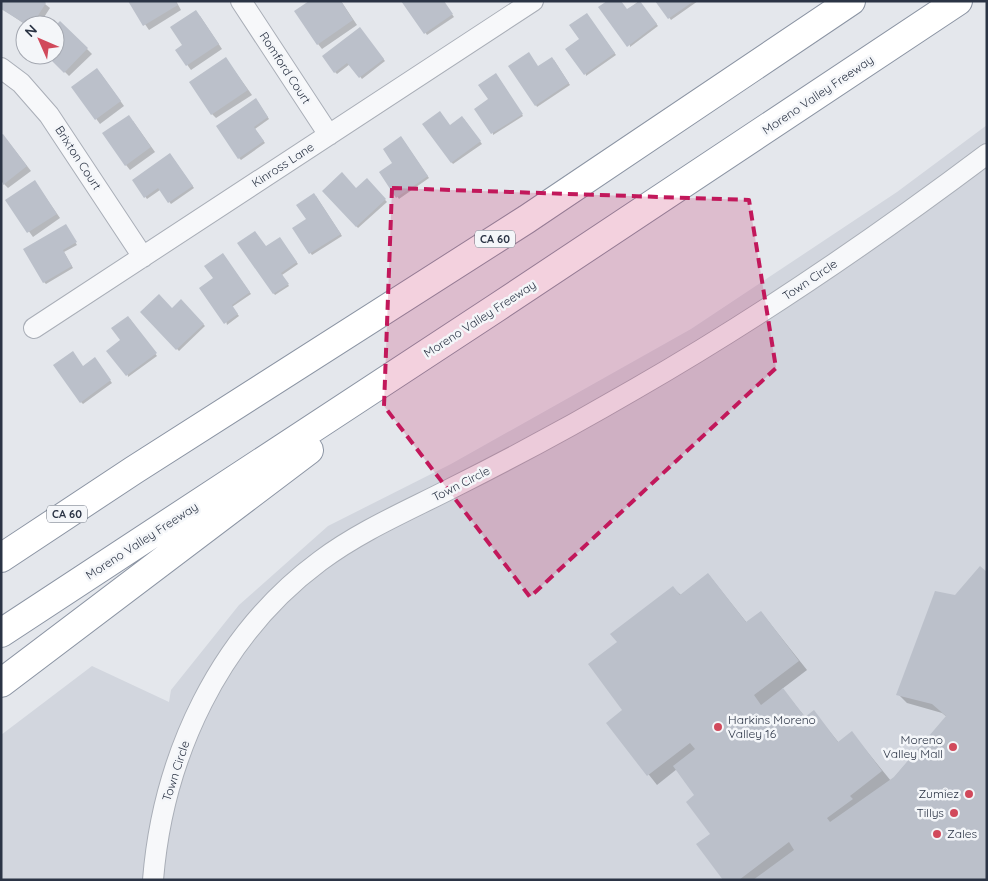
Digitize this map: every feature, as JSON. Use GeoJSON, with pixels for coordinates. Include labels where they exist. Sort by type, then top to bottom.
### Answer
{"type":"FeatureCollection","features":[{"type":"Feature","properties":{"kind":"highway","name":"CA 60"},"geometry":{"type":"LineString","coordinates":[[1,558],[134,470],[526,219],[851,1]]}},
{"type":"Feature","properties":{"kind":"highway","name":"Moreno Valley Freeway"},"geometry":{"type":"LineString","coordinates":[[1,633],[496,308],[958,1]]}},
{"type":"Feature","properties":{"kind":"highway"},"geometry":{"type":"LineString","coordinates":[[1,683],[496,308]]}},
{"type":"Feature","properties":{"kind":"highway"},"geometry":{"type":"LineString","coordinates":[[1,550],[134,470]]}},
{"type":"Feature","properties":{"kind":"street","name":"Romford Court"},"geometry":{"type":"LineString","coordinates":[[241,1],[330,135]]}},
{"type":"Feature","properties":{"kind":"street","name":"Kinross Lane"},"geometry":{"type":"LineString","coordinates":[[34,328],[330,135],[523,4]]}},
{"type":"Feature","properties":{"kind":"street","name":"Brixton Court"},"geometry":{"type":"LineString","coordinates":[[1,68],[21,83],[49,115],[143,257]]}},
{"type":"Feature","properties":{"kind":"street","name":"Town Circle"},"geometry":{"type":"LineString","coordinates":[[153,880],[158,835],[168,791],[180,754],[199,708],[224,663],[248,630],[272,603],[304,573],[357,536],[534,446],[705,347],[876,235],[987,154]]}},
{"type":"Feature","properties":{"kind":"highlighted area"},"geometry":{"type":"Polygon","coordinates":[[[392,188],[749,200],[776,368],[530,597],[384,406],[392,188]]]}},
{"type":"Feature","properties":{"kind":"shaded area","name":"Moreno Valley Mall"},"geometry":{"type":"Polygon","coordinates":[[[987,125],[987,880],[1,880],[1,735],[92,666],[169,702],[171,690],[239,605],[328,526],[451,464],[691,329],[897,192],[987,125]]]}},
{"type":"Feature","properties":{"kind":"building"},"geometry":{"type":"Polygon","coordinates":[[[2,1],[44,1],[46,3],[38,15],[15,15],[15,18],[1,9],[2,1]]]}},
{"type":"Feature","properties":{"kind":"building"},"geometry":{"type":"Polygon","coordinates":[[[128,1],[175,1],[178,5],[143,26],[128,1]]]}},
{"type":"Feature","properties":{"kind":"building"},"geometry":{"type":"Polygon","coordinates":[[[309,1],[341,1],[353,20],[317,45],[294,11],[309,1]]]}},
{"type":"Feature","properties":{"kind":"building"},"geometry":{"type":"Polygon","coordinates":[[[401,1],[444,1],[453,14],[424,34],[401,1]]]}},
{"type":"Feature","properties":{"kind":"building"},"geometry":{"type":"Polygon","coordinates":[[[607,1],[621,1],[627,9],[640,1],[657,24],[627,47],[598,7],[607,1]]]}},
{"type":"Feature","properties":{"kind":"building"},"geometry":{"type":"Polygon","coordinates":[[[655,1],[694,1],[668,19],[655,1]]]}},
{"type":"Feature","properties":{"kind":"building"},"geometry":{"type":"Polygon","coordinates":[[[196,10],[219,44],[186,66],[175,50],[182,45],[170,27],[196,10]]]}},
{"type":"Feature","properties":{"kind":"building"},"geometry":{"type":"Polygon","coordinates":[[[587,13],[615,53],[584,75],[565,49],[579,39],[569,25],[587,13]]]}},
{"type":"Feature","properties":{"kind":"building"},"geometry":{"type":"Polygon","coordinates":[[[65,26],[88,48],[64,73],[56,65],[65,65],[65,26]]]}},
{"type":"Feature","properties":{"kind":"building"},"geometry":{"type":"Polygon","coordinates":[[[360,27],[384,59],[359,78],[347,63],[334,73],[322,56],[360,27]]]}},
{"type":"Feature","properties":{"kind":"building"},"geometry":{"type":"Polygon","coordinates":[[[529,52],[538,66],[552,57],[569,83],[535,106],[508,66],[529,52]]]}},
{"type":"Feature","properties":{"kind":"building"},"geometry":{"type":"Polygon","coordinates":[[[226,57],[248,90],[211,115],[189,82],[226,57]]]}},
{"type":"Feature","properties":{"kind":"building"},"geometry":{"type":"Polygon","coordinates":[[[97,68],[121,101],[95,120],[71,87],[97,68]]]}},
{"type":"Feature","properties":{"kind":"building"},"geometry":{"type":"Polygon","coordinates":[[[496,73],[523,114],[491,134],[474,109],[488,99],[478,85],[496,73]]]}},
{"type":"Feature","properties":{"kind":"building"},"geometry":{"type":"Polygon","coordinates":[[[256,98],[268,117],[254,127],[264,141],[238,159],[216,126],[256,98]]]}},
{"type":"Feature","properties":{"kind":"building"},"geometry":{"type":"Polygon","coordinates":[[[440,111],[450,125],[462,116],[481,141],[451,163],[422,124],[440,111]]]}},
{"type":"Feature","properties":{"kind":"building"},"geometry":{"type":"Polygon","coordinates":[[[129,115],[151,147],[125,166],[102,133],[129,115]]]}},
{"type":"Feature","properties":{"kind":"building"},"geometry":{"type":"Polygon","coordinates":[[[3,134],[27,166],[3,185],[1,135],[3,134]]]}},
{"type":"Feature","properties":{"kind":"building"},"geometry":{"type":"Polygon","coordinates":[[[401,136],[428,176],[396,198],[379,172],[392,163],[383,149],[401,136]]]}},
{"type":"Feature","properties":{"kind":"building"},"geometry":{"type":"Polygon","coordinates":[[[170,153],[193,186],[168,203],[158,188],[144,198],[132,180],[170,153]]]}},
{"type":"Feature","properties":{"kind":"building"},"geometry":{"type":"Polygon","coordinates":[[[342,172],[356,188],[367,178],[386,199],[356,227],[322,191],[342,172]]]}},
{"type":"Feature","properties":{"kind":"building"},"geometry":{"type":"Polygon","coordinates":[[[35,180],[57,214],[27,233],[5,200],[35,180]]]}},
{"type":"Feature","properties":{"kind":"building"},"geometry":{"type":"Polygon","coordinates":[[[314,193],[341,234],[309,254],[292,228],[306,219],[296,205],[314,193]]]}},
{"type":"Feature","properties":{"kind":"building"},"geometry":{"type":"Polygon","coordinates":[[[66,224],[77,242],[63,250],[72,266],[43,283],[23,249],[66,224]]]}},
{"type":"Feature","properties":{"kind":"building"},"geometry":{"type":"Polygon","coordinates":[[[255,231],[266,246],[280,237],[297,262],[281,273],[289,284],[273,294],[237,243],[255,231]]]}},
{"type":"Feature","properties":{"kind":"building"},"geometry":{"type":"Polygon","coordinates":[[[223,253],[250,292],[232,305],[238,314],[224,324],[199,288],[213,278],[204,266],[223,253]]]}},
{"type":"Feature","properties":{"kind":"building"},"geometry":{"type":"Polygon","coordinates":[[[159,294],[172,308],[181,299],[204,324],[176,350],[140,312],[159,294]]]}},
{"type":"Feature","properties":{"kind":"building"},"geometry":{"type":"Polygon","coordinates":[[[128,316],[157,353],[126,376],[106,351],[120,340],[111,328],[128,316]]]}},
{"type":"Feature","properties":{"kind":"building"},"geometry":{"type":"Polygon","coordinates":[[[73,351],[83,366],[95,357],[111,380],[80,403],[53,365],[73,351]]]}},
{"type":"Feature","properties":{"kind":"building"},"geometry":{"type":"Polygon","coordinates":[[[980,566],[987,572],[987,880],[753,880],[794,850],[789,842],[739,880],[723,880],[696,844],[710,834],[686,802],[694,795],[673,766],[695,749],[690,743],[647,776],[606,723],[622,710],[588,664],[617,642],[610,634],[673,586],[680,595],[708,573],[746,622],[761,611],[799,661],[754,695],[761,705],[783,688],[805,717],[814,710],[838,742],[852,731],[882,771],[850,796],[853,799],[827,818],[830,822],[894,777],[946,716],[932,704],[896,695],[935,591],[955,595],[980,566]]]}},
{"type":"Feature","properties":{"kind":"place","name":"Harkins Moreno Valley 16"},"geometry":{"type":"Point","coordinates":[718,727]}},
{"type":"Feature","properties":{"kind":"place","name":"Moreno Valley Mall"},"geometry":{"type":"Point","coordinates":[953,747]}},
{"type":"Feature","properties":{"kind":"place","name":"Zumiez"},"geometry":{"type":"Point","coordinates":[969,794]}},
{"type":"Feature","properties":{"kind":"place","name":"Tillys"},"geometry":{"type":"Point","coordinates":[954,813]}},
{"type":"Feature","properties":{"kind":"place","name":"Zales"},"geometry":{"type":"Point","coordinates":[937,834]}}]}
